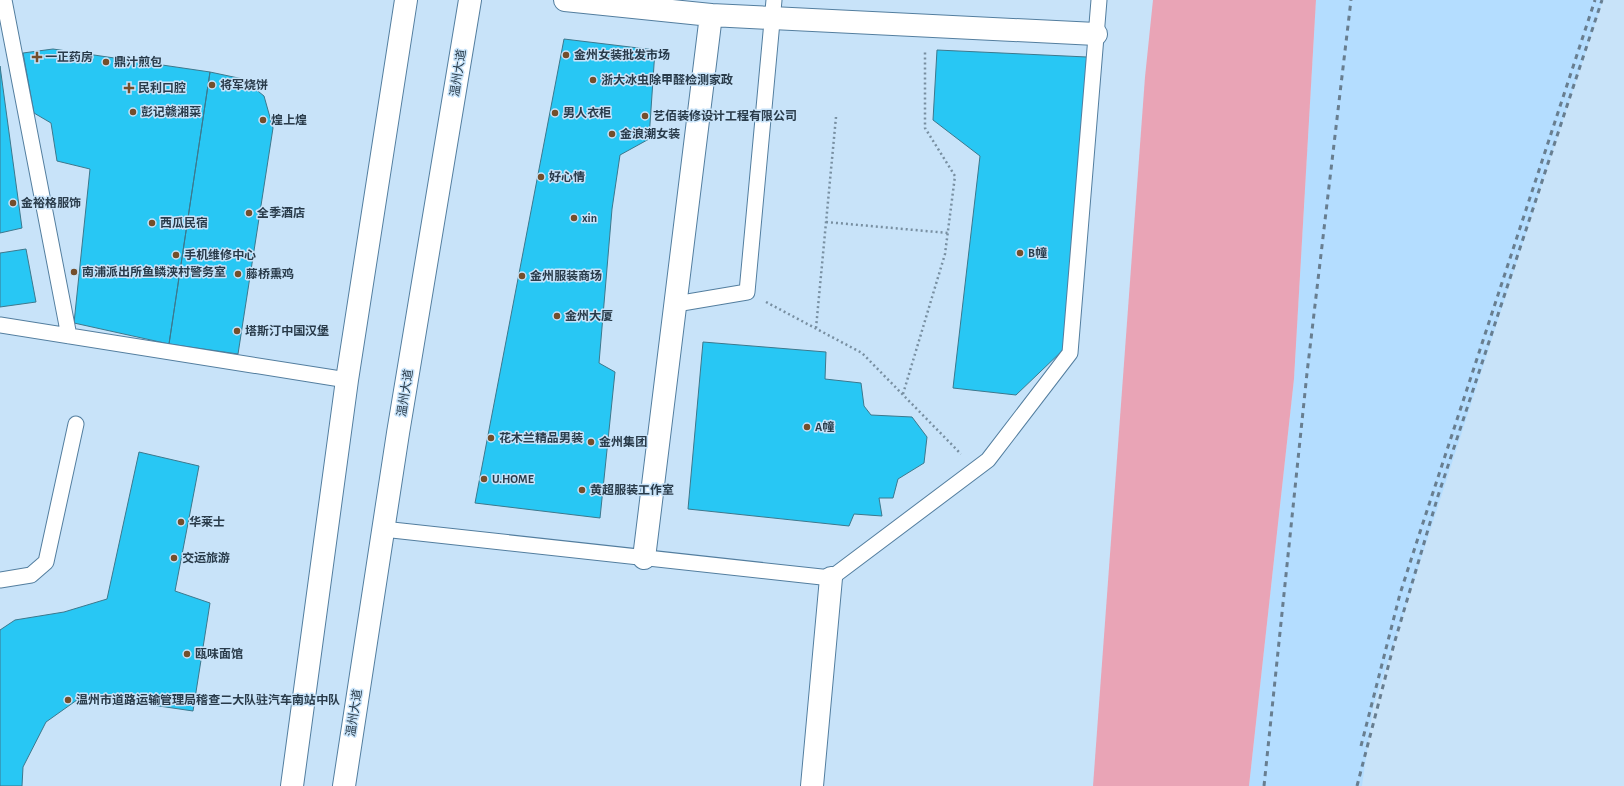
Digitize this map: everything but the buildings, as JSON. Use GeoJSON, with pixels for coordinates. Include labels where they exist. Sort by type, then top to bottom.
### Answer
{"type":"FeatureCollection","features":[{"type":"Feature","properties":{"kind":"main road"},"geometry":{"type":"LineString","coordinates":[[292,786],[347,380],[406,0]]}},
{"type":"Feature","properties":{"kind":"main road","name":"温州大道"},"geometry":{"type":"LineString","coordinates":[[344,786],[383,528],[470,0]]}},
{"type":"Feature","properties":{"kind":"main road"},"geometry":{"type":"LineString","coordinates":[[565,0],[711,15],[773,9],[925,25],[1096,34]]}},
{"type":"Feature","properties":{"kind":"main road"},"geometry":{"type":"LineString","coordinates":[[644,558],[711,15]]}},
{"type":"Feature","properties":{"kind":"main road"},"geometry":{"type":"LineString","coordinates":[[812,786],[831,578]]}},
{"type":"Feature","properties":{"kind":"lane"},"geometry":{"type":"LineString","coordinates":[[4,0],[69,336]]}},
{"type":"Feature","properties":{"kind":"lane"},"geometry":{"type":"LineString","coordinates":[[383,528],[831,578],[988,460],[1070,353],[1099,0]]}},
{"type":"Feature","properties":{"kind":"lane"},"geometry":{"type":"LineString","coordinates":[[676,304],[747,292],[773,9]]}},
{"type":"Feature","properties":{"kind":"lane"},"geometry":{"type":"LineString","coordinates":[[0,325],[347,380]]}},
{"type":"Feature","properties":{"kind":"lane"},"geometry":{"type":"LineString","coordinates":[[0,580],[31,575],[46,562],[76,424]]}},
{"type":"Feature","properties":{"kind":"path"},"geometry":{"type":"LineString","coordinates":[[902,394],[945,254],[955,176],[925,128],[925,25]]}},
{"type":"Feature","properties":{"kind":"path"},"geometry":{"type":"LineString","coordinates":[[816,328],[836,117]]}},
{"type":"Feature","properties":{"kind":"path"},"geometry":{"type":"LineString","coordinates":[[826,222],[948,233]]}},
{"type":"Feature","properties":{"kind":"path"},"geometry":{"type":"LineString","coordinates":[[747,292],[862,353],[976,469]]}},
{"type":"Feature","properties":{"kind":"shaded area"},"geometry":{"type":"Polygon","coordinates":[[[1153,0],[1316,0],[1294,379],[1249,786],[1093,786],[1145,77],[1153,0]]]}},
{"type":"Feature","properties":{"kind":"shaded area"},"geometry":{"type":"Polygon","coordinates":[[[1316,0],[1603,0],[1548,165],[1373,708],[1362,786],[1249,786],[1294,379],[1316,0]]]}},
{"type":"Feature","properties":{"kind":"railway"},"geometry":{"type":"LineString","coordinates":[[1264,786],[1307,373],[1351,0]]}},
{"type":"Feature","properties":{"kind":"railway"},"geometry":{"type":"LineString","coordinates":[[1361,746],[1400,594],[1595,0]]}},
{"type":"Feature","properties":{"kind":"railway"},"geometry":{"type":"LineString","coordinates":[[1357,786],[1394,644],[1438,496],[1602,0]]}},
{"type":"Feature","properties":{"kind":"place","name":"金州女装批发市场"},"geometry":{"type":"Point","coordinates":[566,55]}},
{"type":"Feature","properties":{"kind":"place","name":"一正药房"},"geometry":{"type":"Point","coordinates":[37,57]}},
{"type":"Feature","properties":{"kind":"place","name":"鼎汁煎包"},"geometry":{"type":"Point","coordinates":[106,62]}},
{"type":"Feature","properties":{"kind":"place","name":"浙大冰虫除甲醛检测家政"},"geometry":{"type":"Point","coordinates":[593,80]}},
{"type":"Feature","properties":{"kind":"place","name":"将军烧饼"},"geometry":{"type":"Point","coordinates":[212,85]}},
{"type":"Feature","properties":{"kind":"place","name":"民利口腔"},"geometry":{"type":"Point","coordinates":[129,88]}},
{"type":"Feature","properties":{"kind":"place","name":"彭记赣湘菜"},"geometry":{"type":"Point","coordinates":[133,112]}},
{"type":"Feature","properties":{"kind":"place","name":"男人衣柜"},"geometry":{"type":"Point","coordinates":[555,113]}},
{"type":"Feature","properties":{"kind":"place","name":"艺佰装修设计工程有限公司"},"geometry":{"type":"Point","coordinates":[645,116]}},
{"type":"Feature","properties":{"kind":"place","name":"煌上煌"},"geometry":{"type":"Point","coordinates":[263,120]}},
{"type":"Feature","properties":{"kind":"place","name":"金浪潮女装"},"geometry":{"type":"Point","coordinates":[612,134]}},
{"type":"Feature","properties":{"kind":"place","name":"好心情"},"geometry":{"type":"Point","coordinates":[541,177]}},
{"type":"Feature","properties":{"kind":"place","name":"金裕格服饰"},"geometry":{"type":"Point","coordinates":[13,203]}},
{"type":"Feature","properties":{"kind":"place","name":"全季酒店"},"geometry":{"type":"Point","coordinates":[249,213]}},
{"type":"Feature","properties":{"kind":"place","name":"xin"},"geometry":{"type":"Point","coordinates":[574,218]}},
{"type":"Feature","properties":{"kind":"place","name":"西瓜民宿"},"geometry":{"type":"Point","coordinates":[152,223]}},
{"type":"Feature","properties":{"kind":"place","name":"B幢"},"geometry":{"type":"Point","coordinates":[1020,253]}},
{"type":"Feature","properties":{"kind":"place","name":"手机维修中心"},"geometry":{"type":"Point","coordinates":[176,255]}},
{"type":"Feature","properties":{"kind":"place","name":"南浦派出所鱼鳞浃村警务室"},"geometry":{"type":"Point","coordinates":[74,272]}},
{"type":"Feature","properties":{"kind":"place","name":"藤桥熏鸡"},"geometry":{"type":"Point","coordinates":[238,274]}},
{"type":"Feature","properties":{"kind":"place","name":"金州服装商场"},"geometry":{"type":"Point","coordinates":[522,276]}},
{"type":"Feature","properties":{"kind":"place","name":"金州大厦"},"geometry":{"type":"Point","coordinates":[557,316]}},
{"type":"Feature","properties":{"kind":"place","name":"塔斯汀中国汉堡"},"geometry":{"type":"Point","coordinates":[237,331]}},
{"type":"Feature","properties":{"kind":"place","name":"A幢"},"geometry":{"type":"Point","coordinates":[807,427]}},
{"type":"Feature","properties":{"kind":"place","name":"花木兰精品男装"},"geometry":{"type":"Point","coordinates":[491,438]}},
{"type":"Feature","properties":{"kind":"place","name":"金州集团"},"geometry":{"type":"Point","coordinates":[591,442]}},
{"type":"Feature","properties":{"kind":"place","name":"U.HOME"},"geometry":{"type":"Point","coordinates":[484,479]}},
{"type":"Feature","properties":{"kind":"place","name":"黄超服装工作室"},"geometry":{"type":"Point","coordinates":[582,490]}},
{"type":"Feature","properties":{"kind":"place","name":"华莱士"},"geometry":{"type":"Point","coordinates":[181,522]}},
{"type":"Feature","properties":{"kind":"place","name":"交运旅游"},"geometry":{"type":"Point","coordinates":[174,558]}},
{"type":"Feature","properties":{"kind":"place","name":"瓯味面馆"},"geometry":{"type":"Point","coordinates":[187,654]}},
{"type":"Feature","properties":{"kind":"place","name":"温州市道路运输管理局稽查二大队驻汽车南站中队"},"geometry":{"type":"Point","coordinates":[68,700]}}]}
